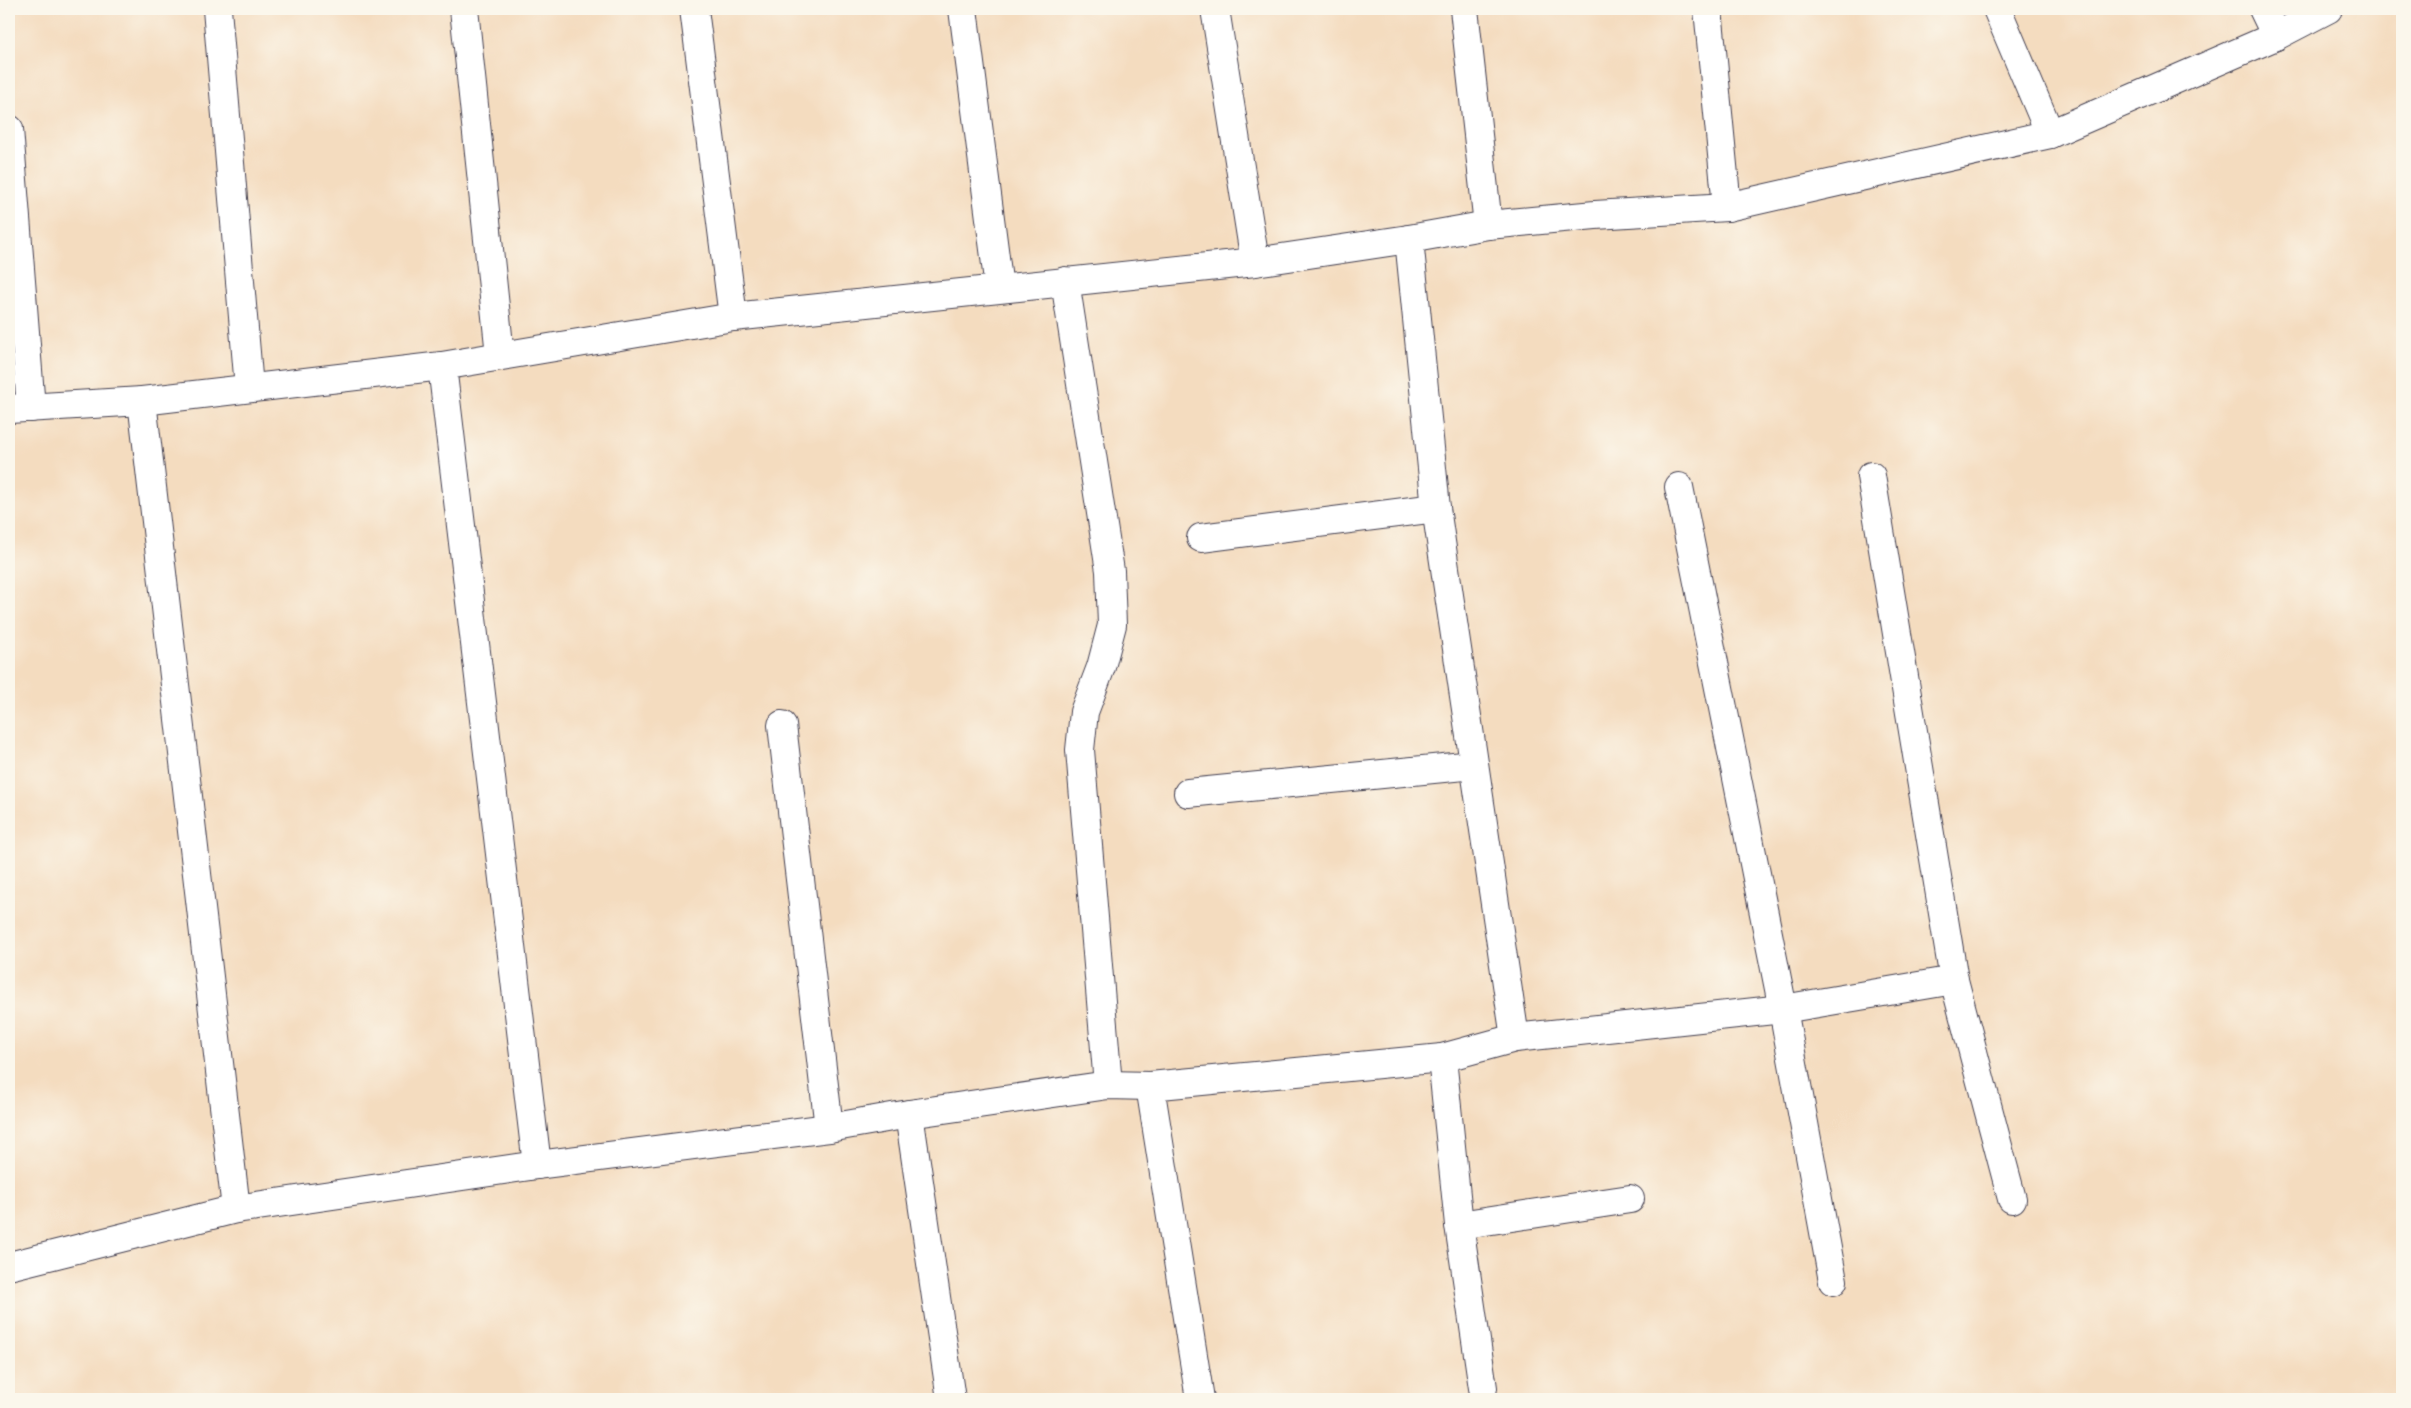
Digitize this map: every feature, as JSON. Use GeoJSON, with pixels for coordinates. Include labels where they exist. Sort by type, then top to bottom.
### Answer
{"type":"FeatureCollection","features":[{"type":"Feature","properties":{"kind":"street"},"geometry":{"type":"LineString","coordinates":[[217,9],[249,388]]}},
{"type":"Feature","properties":{"kind":"street"},"geometry":{"type":"LineString","coordinates":[[464,9],[500,355]]}},
{"type":"Feature","properties":{"kind":"street"},"geometry":{"type":"LineString","coordinates":[[694,9],[733,317]]}},
{"type":"Feature","properties":{"kind":"street"},"geometry":{"type":"LineString","coordinates":[[963,9],[999,288]]}},
{"type":"Feature","properties":{"kind":"street"},"geometry":{"type":"LineString","coordinates":[[1215,9],[1255,262]]}},
{"type":"Feature","properties":{"kind":"street"},"geometry":{"type":"LineString","coordinates":[[1464,9],[1488,225]]}},
{"type":"Feature","properties":{"kind":"street"},"geometry":{"type":"LineString","coordinates":[[1708,9],[1727,207]]}},
{"type":"Feature","properties":{"kind":"street"},"geometry":{"type":"LineString","coordinates":[[1997,9],[2050,134]]}},
{"type":"Feature","properties":{"kind":"street"},"geometry":{"type":"LineString","coordinates":[[2263,9],[2276,36]]}},
{"type":"Feature","properties":{"kind":"street"},"geometry":{"type":"LineString","coordinates":[[9,130],[20,408],[142,401],[442,366],[733,317],[1255,262],[1488,225],[1595,215],[1727,207],[2050,134],[2276,36],[2328,9]]}},
{"type":"Feature","properties":{"kind":"street"},"geometry":{"type":"LineString","coordinates":[[1409,239],[1436,508],[1515,1038]]}},
{"type":"Feature","properties":{"kind":"street"},"geometry":{"type":"LineString","coordinates":[[1065,281],[1110,571],[1112,625],[1101,667],[1084,712],[1080,750],[1108,1085]]}},
{"type":"Feature","properties":{"kind":"street"},"geometry":{"type":"LineString","coordinates":[[442,366],[537,1165]]}},
{"type":"Feature","properties":{"kind":"street"},"geometry":{"type":"LineString","coordinates":[[142,401],[236,1209]]}},
{"type":"Feature","properties":{"kind":"street"},"geometry":{"type":"LineString","coordinates":[[1871,476],[1954,980],[2012,1200]]}},
{"type":"Feature","properties":{"kind":"street"},"geometry":{"type":"LineString","coordinates":[[1679,487],[1783,1009],[1833,1281]]}},
{"type":"Feature","properties":{"kind":"street"},"geometry":{"type":"LineString","coordinates":[[1201,538],[1436,508]]}},
{"type":"Feature","properties":{"kind":"street"},"geometry":{"type":"LineString","coordinates":[[782,725],[828,1128]]}},
{"type":"Feature","properties":{"kind":"street"},"geometry":{"type":"LineString","coordinates":[[1188,793],[1474,765]]}},
{"type":"Feature","properties":{"kind":"street"},"geometry":{"type":"LineString","coordinates":[[9,1266],[236,1209],[537,1165],[828,1128],[909,1114],[1108,1085],[1150,1086],[1442,1058],[1515,1038],[1783,1009],[1954,980]]}},
{"type":"Feature","properties":{"kind":"street"},"geometry":{"type":"LineString","coordinates":[[1442,1058],[1458,1225],[1483,1388]]}},
{"type":"Feature","properties":{"kind":"street"},"geometry":{"type":"LineString","coordinates":[[1150,1086],[1200,1399]]}},
{"type":"Feature","properties":{"kind":"street"},"geometry":{"type":"LineString","coordinates":[[909,1114],[951,1399]]}},
{"type":"Feature","properties":{"kind":"street"},"geometry":{"type":"LineString","coordinates":[[1458,1225],[1630,1199]]}}]}
